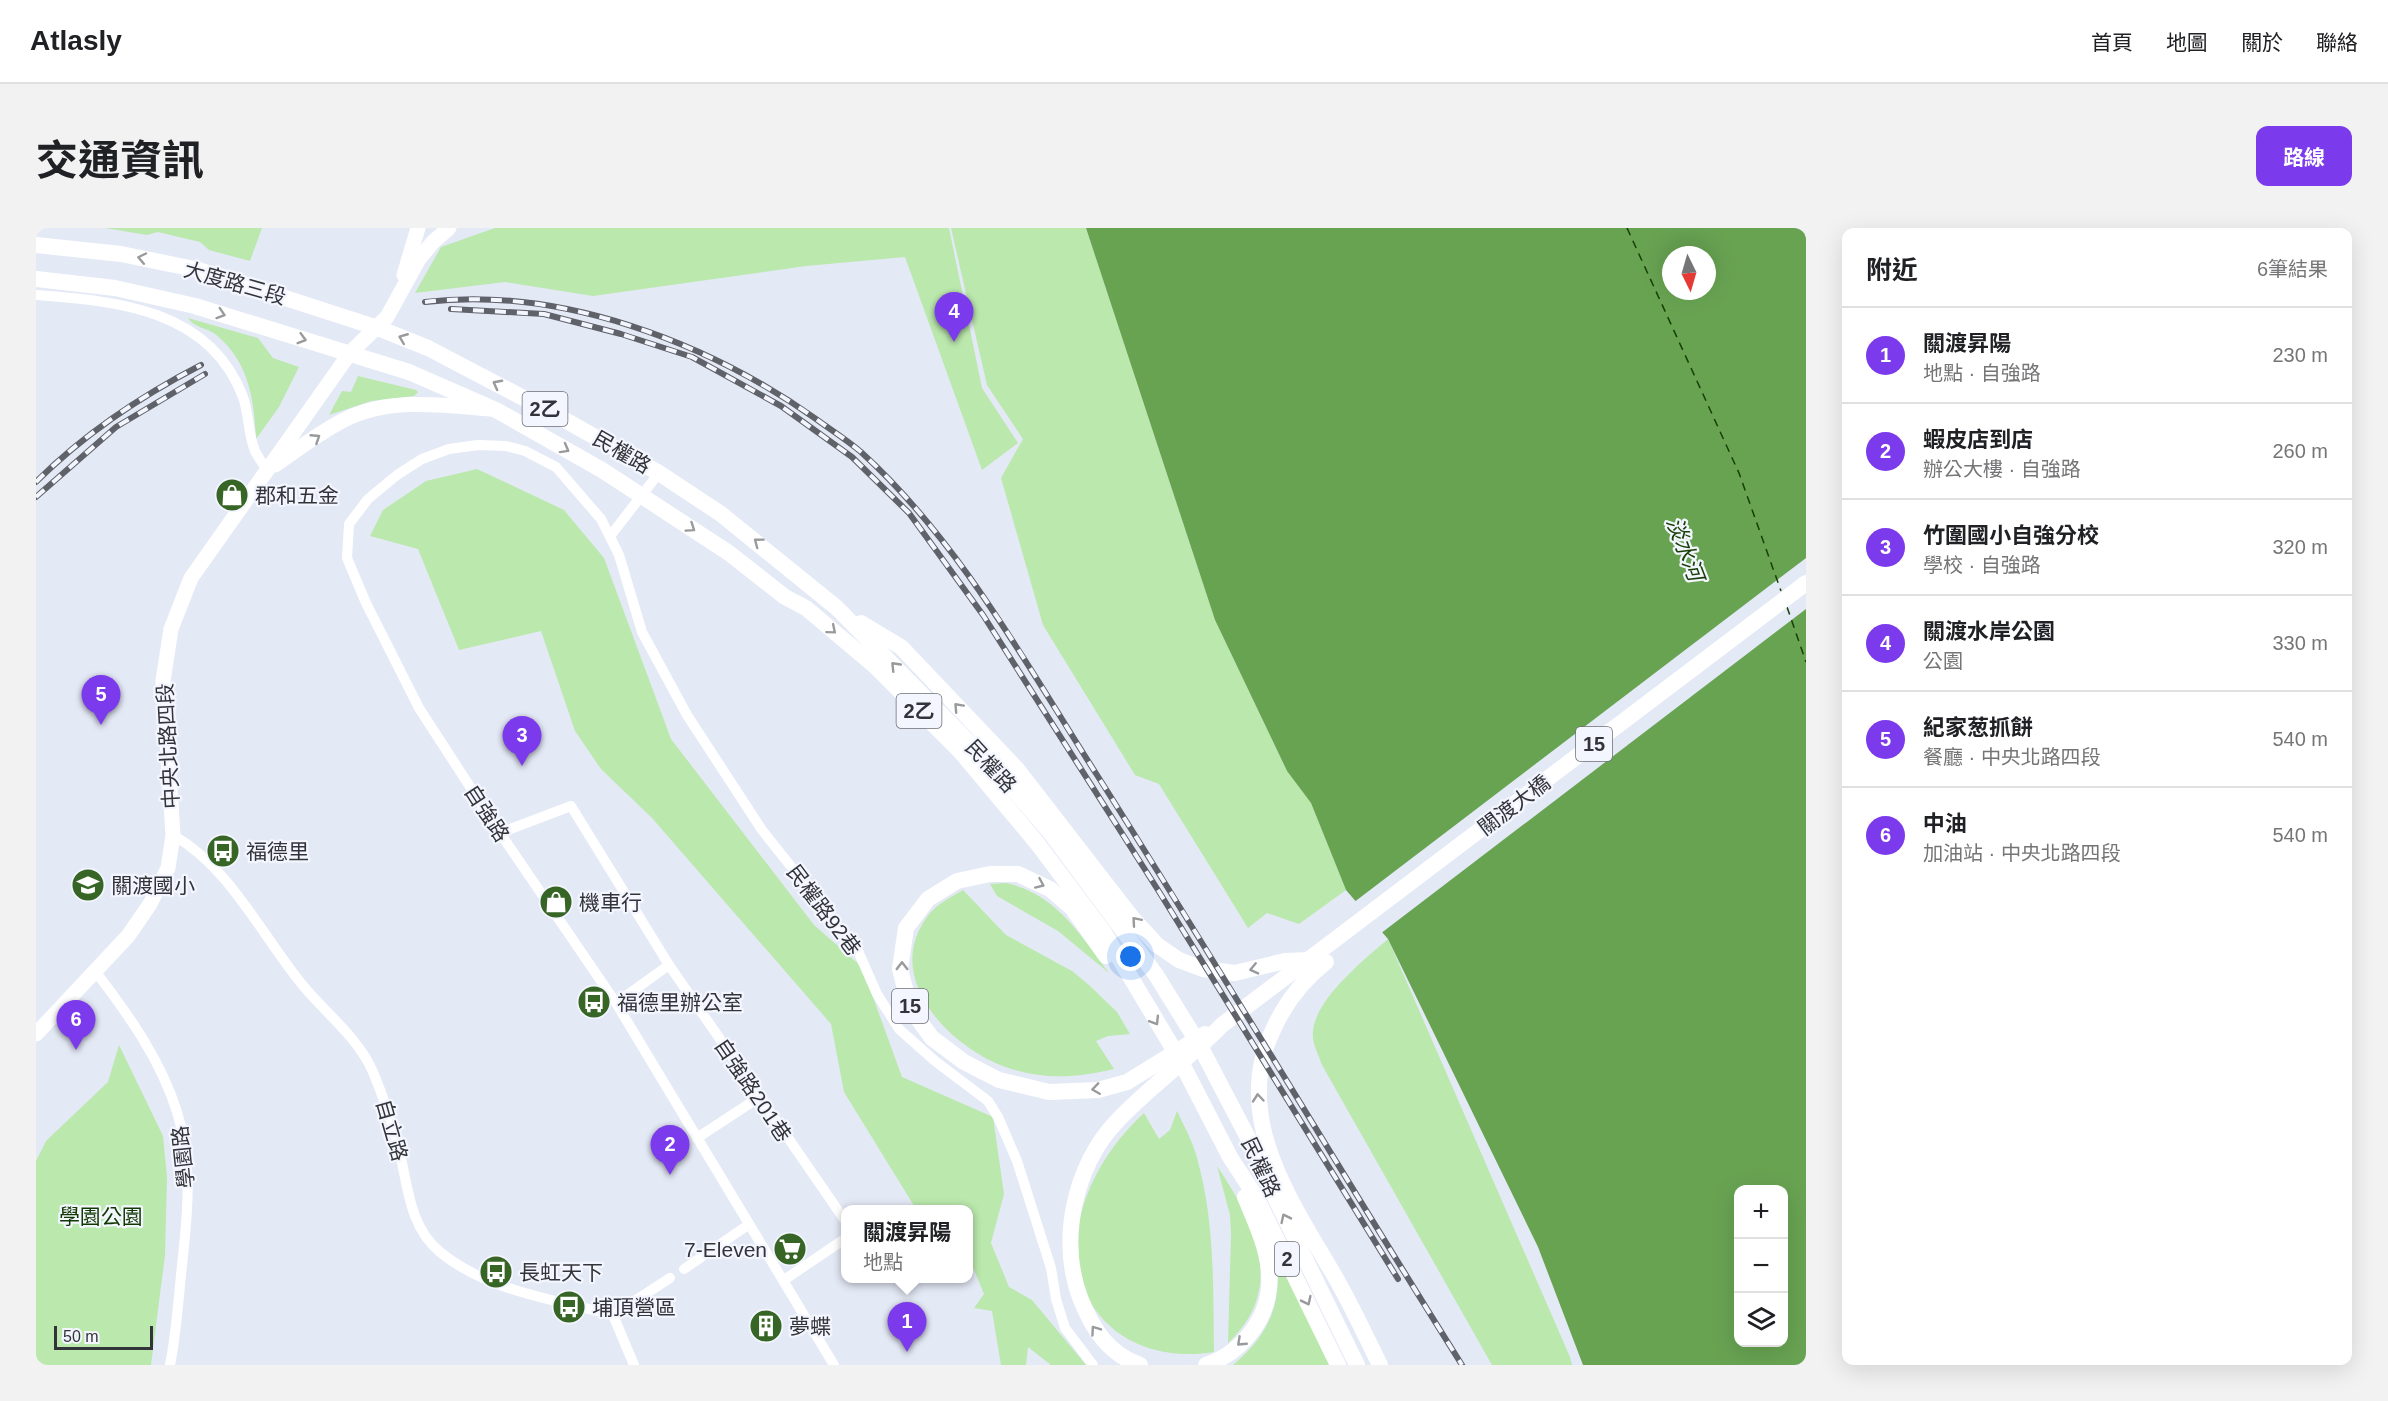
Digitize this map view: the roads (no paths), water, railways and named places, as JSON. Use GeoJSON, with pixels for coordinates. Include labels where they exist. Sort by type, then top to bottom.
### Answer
{"type":"FeatureCollection","features":[{"type":"Feature","properties":{"kind":"main road","name":"大度路三段"},"geometry":{"type":"LineString","coordinates":[[36,244],[121,254],[199,270],[378,328],[428,348]]}},
{"type":"Feature","properties":{"kind":"main road","name":"大度路三段"},"geometry":{"type":"LineString","coordinates":[[36,279],[115,288],[195,306],[409,372]]}},
{"type":"Feature","properties":{"kind":"main road","name":"民權路"},"geometry":{"type":"LineString","coordinates":[[428,348],[556,415],[659,473],[720,514],[837,608],[999,773],[1103,931],[1180,1060],[1230,1157],[1256,1197],[1338,1365]]}},
{"type":"Feature","properties":{"kind":"main road","name":"民權路"},"geometry":{"type":"LineString","coordinates":[[409,372],[496,410],[643,495],[729,553],[785,597],[806,608],[876,667],[1043,837],[1156,975],[1200,1046],[1258,1156],[1272,1191],[1357,1365]]}},
{"type":"Feature","properties":{"kind":"main road","name":"關渡大橋"},"geometry":{"type":"LineString","coordinates":[[1140,1365],[1108,1347],[1091,1325],[1076,1286],[1069,1246],[1073,1207],[1086,1171],[1104,1138],[1155,1073],[1186,1043],[1222,1025],[1311,960],[1806,583]]}},
{"type":"Feature","properties":{"kind":"main road"},"geometry":{"type":"LineString","coordinates":[[837,608],[901,647],[1016,768],[1133,919],[1157,945],[1179,960],[1203,969],[1235,973],[1285,961],[1311,960]]}},
{"type":"Feature","properties":{"kind":"main road","name":"關渡大橋"},"geometry":{"type":"LineString","coordinates":[[1131,981],[1106,956],[1072,908],[1050,889],[1018,874],[990,874],[957,880],[928,899],[906,928],[900,969],[910,1008],[932,1038],[964,1062],[999,1080],[1049,1092],[1098,1090],[1155,1073]]}},
{"type":"Feature","properties":{"kind":"main road"},"geometry":{"type":"LineString","coordinates":[[1380,1365],[1342,1289],[1292,1202],[1270,1155],[1257,1092],[1262,1052],[1282,1010],[1310,974],[1371,928],[1383,905]]}},
{"type":"Feature","properties":{"kind":"main road"},"geometry":{"type":"LineString","coordinates":[[1206,1365],[1219,1361],[1244,1342],[1259,1322],[1269,1287],[1269,1271],[1260,1233],[1230,1157]]}},
{"type":"Feature","properties":{"kind":"street"},"geometry":{"type":"LineString","coordinates":[[397,304],[418,228]]}},
{"type":"Feature","properties":{"kind":"street"},"geometry":{"type":"LineString","coordinates":[[397,304],[433,228]]}},
{"type":"Feature","properties":{"kind":"street"},"geometry":{"type":"LineString","coordinates":[[419,259],[449,228]]}},
{"type":"Feature","properties":{"kind":"street"},"geometry":{"type":"LineString","coordinates":[[36,295],[82,298],[137,308],[178,324],[203,338],[218,351],[232,375],[243,398],[255,450],[267,470],[346,419],[362,413],[425,403],[496,410]]}},
{"type":"Feature","properties":{"kind":"street","name":"中央北路四段"},"geometry":{"type":"LineString","coordinates":[[36,1034],[128,936],[150,904],[168,868],[173,834],[163,681],[171,628],[191,579],[350,353],[378,328],[397,304]]}},
{"type":"Feature","properties":{"kind":"street","name":"自強路"},"geometry":{"type":"LineString","coordinates":[[610,535],[582,495],[556,467],[525,451],[506,446],[478,445],[449,448],[422,459],[397,475],[368,499],[349,524],[347,558],[366,603],[419,708],[500,833],[616,1004],[834,1365]]}},
{"type":"Feature","properties":{"kind":"street"},"geometry":{"type":"LineString","coordinates":[[610,535],[659,473]]}},
{"type":"Feature","properties":{"kind":"street","name":"民權路92巷"},"geometry":{"type":"LineString","coordinates":[[610,535],[642,632],[687,715],[762,830],[858,951],[877,994],[899,1029],[935,1061],[988,1101],[998,1117],[1017,1161],[1048,1257],[1065,1328],[1093,1365]]}},
{"type":"Feature","properties":{"kind":"street","name":"自強路201巷"},"geometry":{"type":"LineString","coordinates":[[500,833],[571,806],[669,965],[758,1098],[841,1215]]}},
{"type":"Feature","properties":{"kind":"street","name":"自立路"},"geometry":{"type":"LineString","coordinates":[[173,834],[203,854],[304,987],[344,1029],[371,1069],[398,1146],[412,1212],[426,1238],[466,1272],[493,1282],[613,1315]]}},
{"type":"Feature","properties":{"kind":"street"},"geometry":{"type":"LineString","coordinates":[[616,1004],[669,965]]}},
{"type":"Feature","properties":{"kind":"street","name":"學園路"},"geometry":{"type":"LineString","coordinates":[[95,971],[138,1030],[165,1079],[178,1112],[188,1179],[187,1218],[170,1365]]}},
{"type":"Feature","properties":{"kind":"street"},"geometry":{"type":"LineString","coordinates":[[697,1138],[758,1098]]}},
{"type":"Feature","properties":{"kind":"street"},"geometry":{"type":"LineString","coordinates":[[684,1269],[748,1225]]}},
{"type":"Feature","properties":{"kind":"street"},"geometry":{"type":"LineString","coordinates":[[784,1280],[841,1241]]}},
{"type":"Feature","properties":{"kind":"street"},"geometry":{"type":"LineString","coordinates":[[634,1365],[613,1315],[670,1278]]}},
{"type":"Feature","properties":{"kind":"water","name":"淡水河"},"geometry":{"type":"Polygon","coordinates":[[[1086,228],[1806,228],[1806,1365],[1583,1365],[1538,1247],[1388,939],[1346,890],[1311,803],[1287,771],[1215,620],[1086,228]]]}},
{"type":"Feature","properties":{"kind":"railway"},"geometry":{"type":"LineString","coordinates":[[425,302],[476,299],[528,303],[579,312],[630,326],[680,344],[728,366],[773,391],[816,419],[861,452],[897,487],[930,525],[990,606],[1189,922],[1462,1365]]}},
{"type":"Feature","properties":{"kind":"railway"},"geometry":{"type":"LineString","coordinates":[[451,309],[544,314],[621,334],[692,357],[781,406],[852,457],[909,513],[983,615],[1158,890],[1398,1279]]}},
{"type":"Feature","properties":{"kind":"railway"},"geometry":{"type":"LineString","coordinates":[[36,482],[54,464],[114,417],[201,365]]}},
{"type":"Feature","properties":{"kind":"railway"},"geometry":{"type":"LineString","coordinates":[[36,497],[116,427],[205,374]]}},
{"type":"Feature","properties":{"kind":"place","name":"關渡水岸公園"},"geometry":{"type":"Point","coordinates":[954,342]}},
{"type":"Feature","properties":{"kind":"place","name":"郡和五金"},"geometry":{"type":"Point","coordinates":[232,495]}},
{"type":"Feature","properties":{"kind":"place","name":"紀家葱抓餅"},"geometry":{"type":"Point","coordinates":[101,725]}},
{"type":"Feature","properties":{"kind":"place","name":"竹圍國小自強分校"},"geometry":{"type":"Point","coordinates":[522,766]}},
{"type":"Feature","properties":{"kind":"place","name":"福德里"},"geometry":{"type":"Point","coordinates":[223,851]}},
{"type":"Feature","properties":{"kind":"place","name":"關渡國小"},"geometry":{"type":"Point","coordinates":[88,885]}},
{"type":"Feature","properties":{"kind":"place","name":"機車行"},"geometry":{"type":"Point","coordinates":[556,902]}},
{"type":"Feature","properties":{"kind":"place","name":"福德里辦公室"},"geometry":{"type":"Point","coordinates":[594,1002]}},
{"type":"Feature","properties":{"kind":"place","name":"中油"},"geometry":{"type":"Point","coordinates":[76,1050]}},
{"type":"Feature","properties":{"kind":"place","name":"蝦皮店到店"},"geometry":{"type":"Point","coordinates":[670,1175]}},
{"type":"Feature","properties":{"kind":"place","name":"7-Eleven"},"geometry":{"type":"Point","coordinates":[790,1249]}},
{"type":"Feature","properties":{"kind":"place","name":"長虹天下"},"geometry":{"type":"Point","coordinates":[496,1272]}},
{"type":"Feature","properties":{"kind":"place","name":"埔頂營區"},"geometry":{"type":"Point","coordinates":[569,1307]}},
{"type":"Feature","properties":{"kind":"place","name":"夢蝶"},"geometry":{"type":"Point","coordinates":[766,1326]}},
{"type":"Feature","properties":{"kind":"place","name":"關渡昇陽"},"geometry":{"type":"Point","coordinates":[907,1352]}},
{"type":"Feature","properties":{"kind":"park label","name":"學園公園"},"geometry":{"type":"Point","coordinates":[101,1216]}}]}
